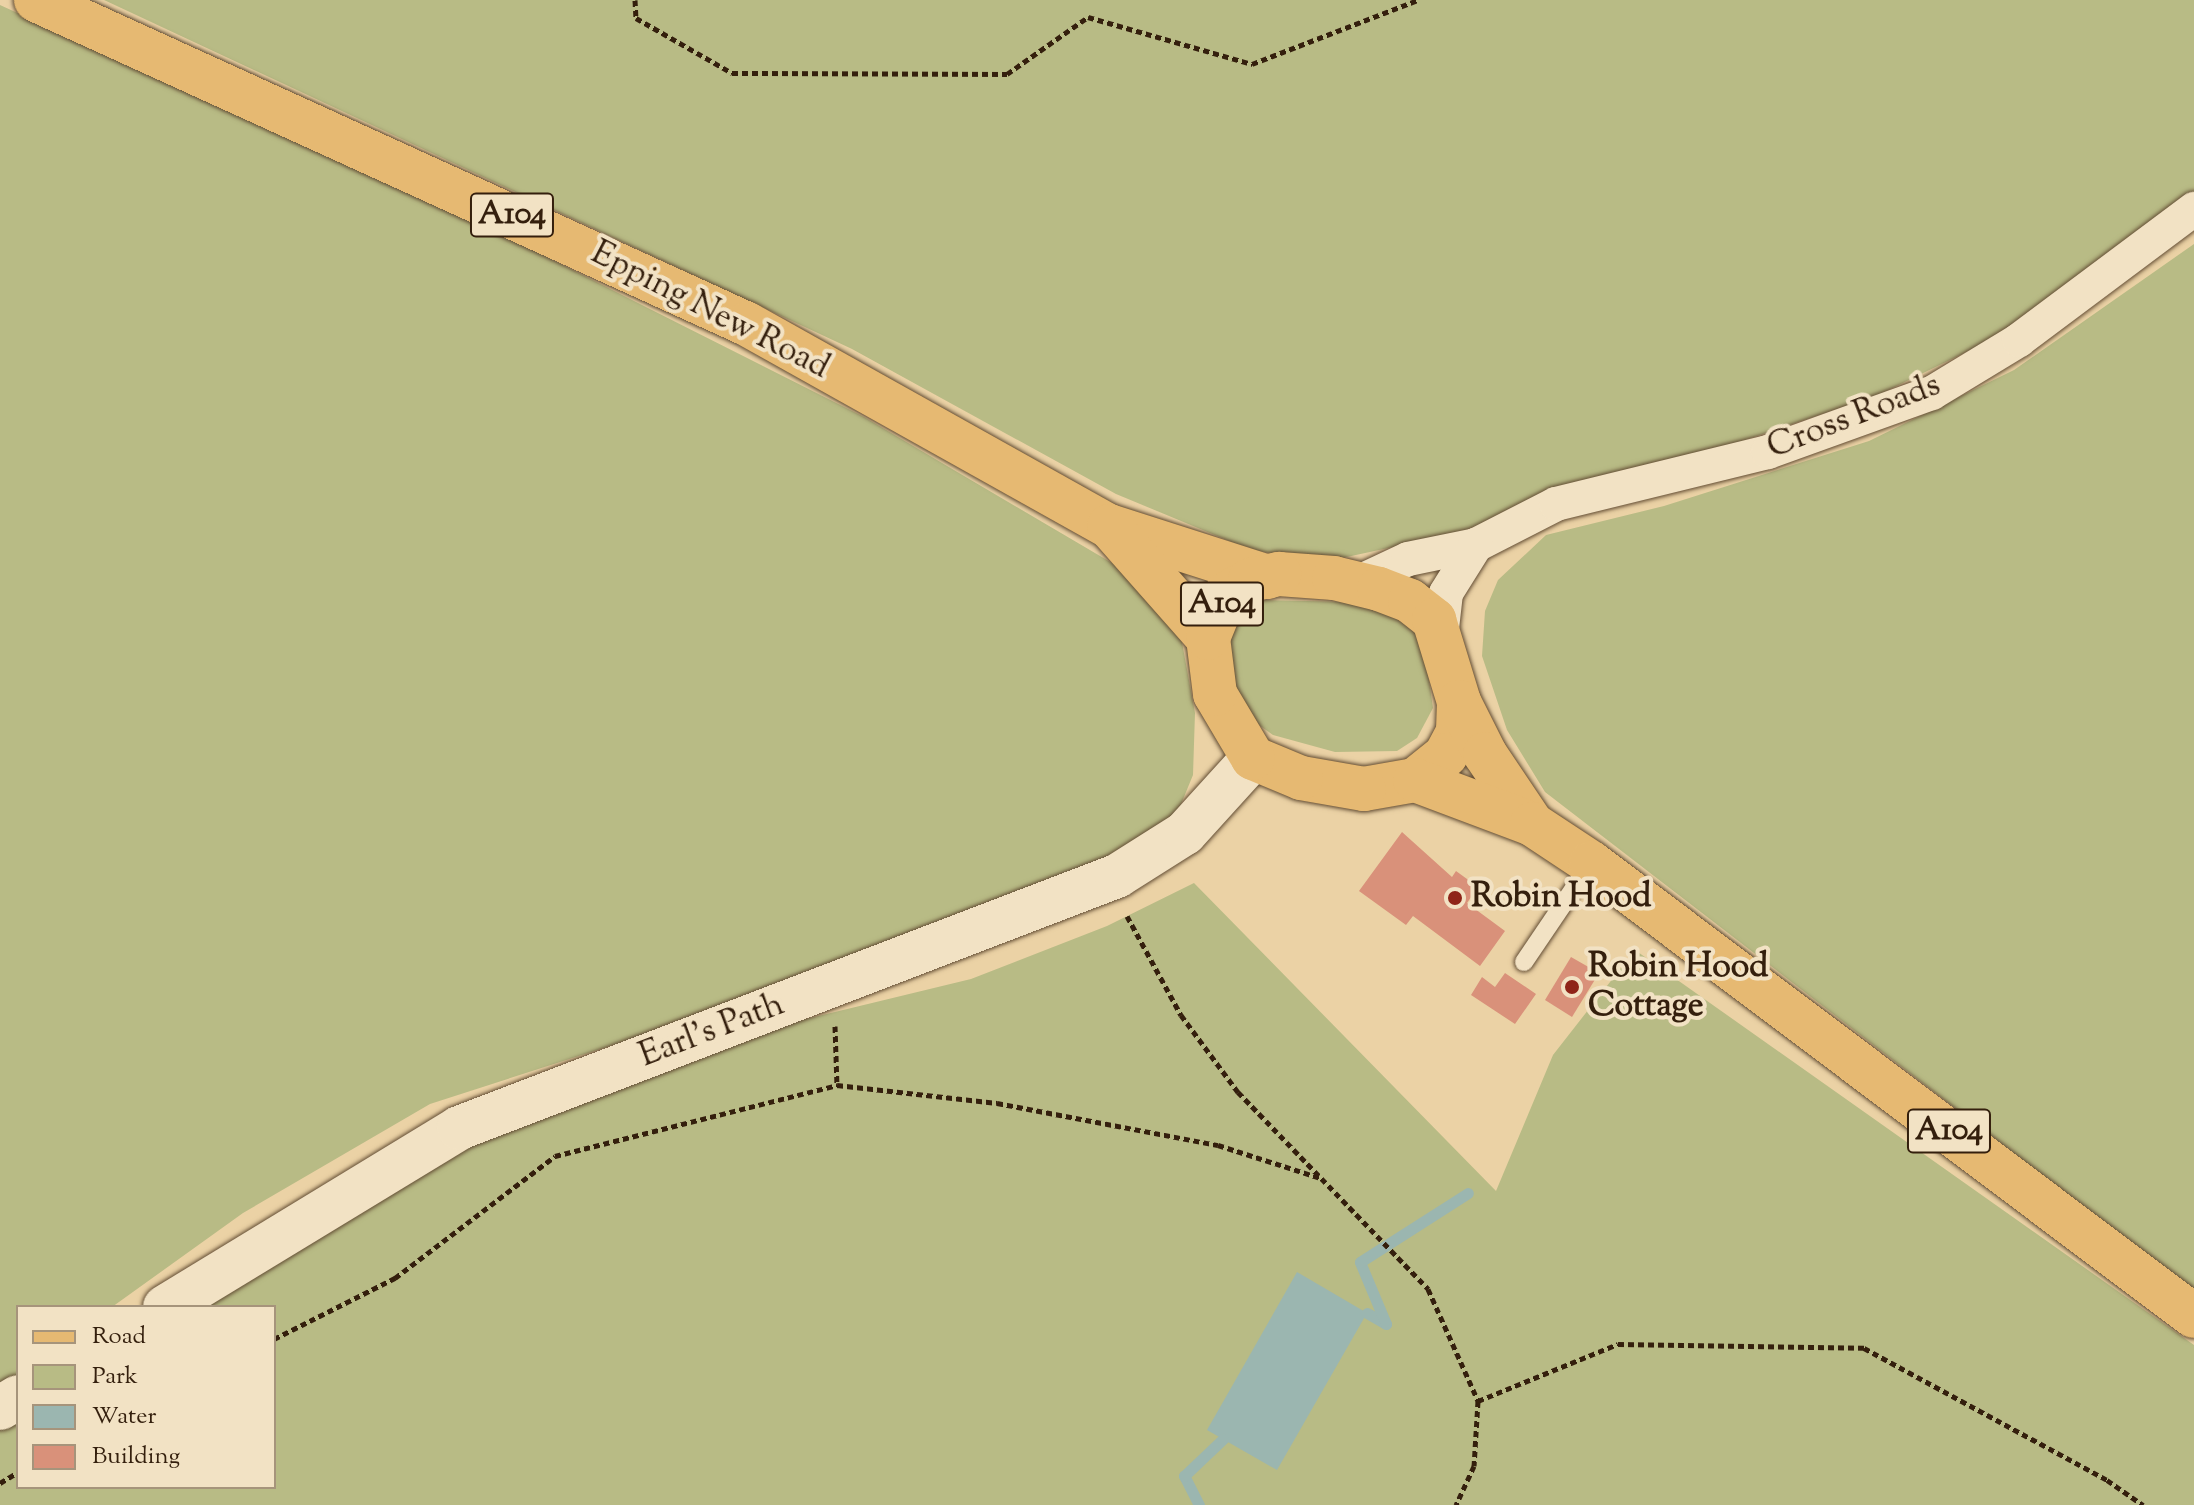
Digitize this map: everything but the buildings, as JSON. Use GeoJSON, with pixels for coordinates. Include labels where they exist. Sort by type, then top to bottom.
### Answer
{"type":"FeatureCollection","features":[{"type":"Feature","properties":{"kind":"main road","name":"Epping New Road"},"geometry":{"type":"LineString","coordinates":[[36,0],[733,318],[1109,526],[1268,577]]}},
{"type":"Feature","properties":{"kind":"main road","name":"Epping New Road"},"geometry":{"type":"LineString","coordinates":[[1109,526],[1208,638]]}},
{"type":"Feature","properties":{"kind":"main road","name":"A104"},"geometry":{"type":"LineString","coordinates":[[1459,702],[1458,732],[1446,755],[1415,780],[1364,789],[1301,778],[1253,758],[1215,694],[1208,638],[1226,594],[1268,577],[1357,583],[1410,601],[1434,620],[1459,702],[1485,754],[1532,824]]}},
{"type":"Feature","properties":{"kind":"main road","name":"A104"},"geometry":{"type":"LineString","coordinates":[[1415,780],[1532,824],[1591,863],[2194,1316]]}},
{"type":"Feature","properties":{"kind":"street","name":"Cross Roads"},"geometry":{"type":"LineString","coordinates":[[1357,583],[1408,559],[1476,545],[1556,504],[1768,452],[1932,393],[2019,340],[2194,209]]}},
{"type":"Feature","properties":{"kind":"street"},"geometry":{"type":"LineString","coordinates":[[1441,637],[1446,593],[1476,545]]}},
{"type":"Feature","properties":{"kind":"street","name":"Earl's Path"},"geometry":{"type":"LineString","coordinates":[[168,1305],[459,1128],[1107,880],[1185,833],[1253,758]]}},
{"type":"Feature","properties":{"kind":"lane"},"geometry":{"type":"LineString","coordinates":[[1524,962],[1591,863]]}},
{"type":"Feature","properties":{"kind":"path"},"geometry":{"type":"LineString","coordinates":[[635,0],[636,18],[732,73],[1007,74],[1088,17],[1252,64],[1418,0]]}},
{"type":"Feature","properties":{"kind":"path"},"geometry":{"type":"LineString","coordinates":[[1107,880],[1181,1015],[1238,1092],[1428,1289],[1478,1401],[1474,1466],[1456,1505]]}},
{"type":"Feature","properties":{"kind":"path"},"geometry":{"type":"LineString","coordinates":[[835,984],[837,1085]]}},
{"type":"Feature","properties":{"kind":"path"},"geometry":{"type":"LineString","coordinates":[[276,1338],[395,1278],[555,1156],[837,1085],[997,1103],[1218,1145],[1321,1178]]}},
{"type":"Feature","properties":{"kind":"path"},"geometry":{"type":"LineString","coordinates":[[1478,1401],[1618,1344],[1864,1348],[2107,1480],[2143,1505]]}},
{"type":"Feature","properties":{"kind":"green space"},"geometry":{"type":"Polygon","coordinates":[[[104,0],[2194,0],[2194,198],[1997,337],[1876,396],[1688,459],[1560,493],[1458,533],[1328,561],[1251,550],[1116,494],[852,349],[104,0]]]}},
{"type":"Feature","properties":{"kind":"green space"},"geometry":{"type":"Polygon","coordinates":[[[0,5],[517,242],[864,417],[1151,586],[1181,637],[1195,713],[1193,775],[1172,826],[967,931],[430,1104],[243,1213],[115,1305],[16,1305],[16,1376],[0,1388],[0,5]]]}},
{"type":"Feature","properties":{"kind":"green space"},"geometry":{"type":"Polygon","coordinates":[[[2194,244],[2194,1292],[1545,792],[1507,730],[1482,656],[1485,611],[1498,580],[1546,535],[1664,506],[1869,441],[2014,370],[2194,244]]]}},
{"type":"Feature","properties":{"kind":"green space"},"geometry":{"type":"Polygon","coordinates":[[[1263,600],[1355,602],[1392,613],[1414,632],[1424,646],[1433,708],[1417,738],[1397,751],[1335,752],[1273,735],[1246,716],[1228,685],[1223,635],[1244,608],[1263,600]]]}},
{"type":"Feature","properties":{"kind":"green space"},"geometry":{"type":"Polygon","coordinates":[[[1194,883],[1496,1191],[1553,1055],[1635,950],[2194,1345],[2194,1505],[0,1505],[0,1422],[16,1410],[16,1489],[276,1489],[276,1305],[169,1305],[448,1140],[773,1027],[971,979],[1107,926],[1194,883]]]}},
{"type":"Feature","properties":{"kind":"water"},"geometry":{"type":"Polygon","coordinates":[[[1297,1272],[1367,1313],[1277,1470],[1207,1430],[1297,1272]]]}},
{"type":"Feature","properties":{"kind":"waterway"},"geometry":{"type":"LineString","coordinates":[[1367,1313],[1386,1324],[1360,1262],[1468,1193]]}},
{"type":"Feature","properties":{"kind":"waterway"},"geometry":{"type":"LineString","coordinates":[[1199,1505],[1184,1476],[1223,1439]]}},
{"type":"Feature","properties":{"kind":"place","name":"Robin Hood"},"geometry":{"type":"Point","coordinates":[1455,898]}},
{"type":"Feature","properties":{"kind":"place","name":"Robin Hood Cottage"},"geometry":{"type":"Point","coordinates":[1572,987]}}]}
